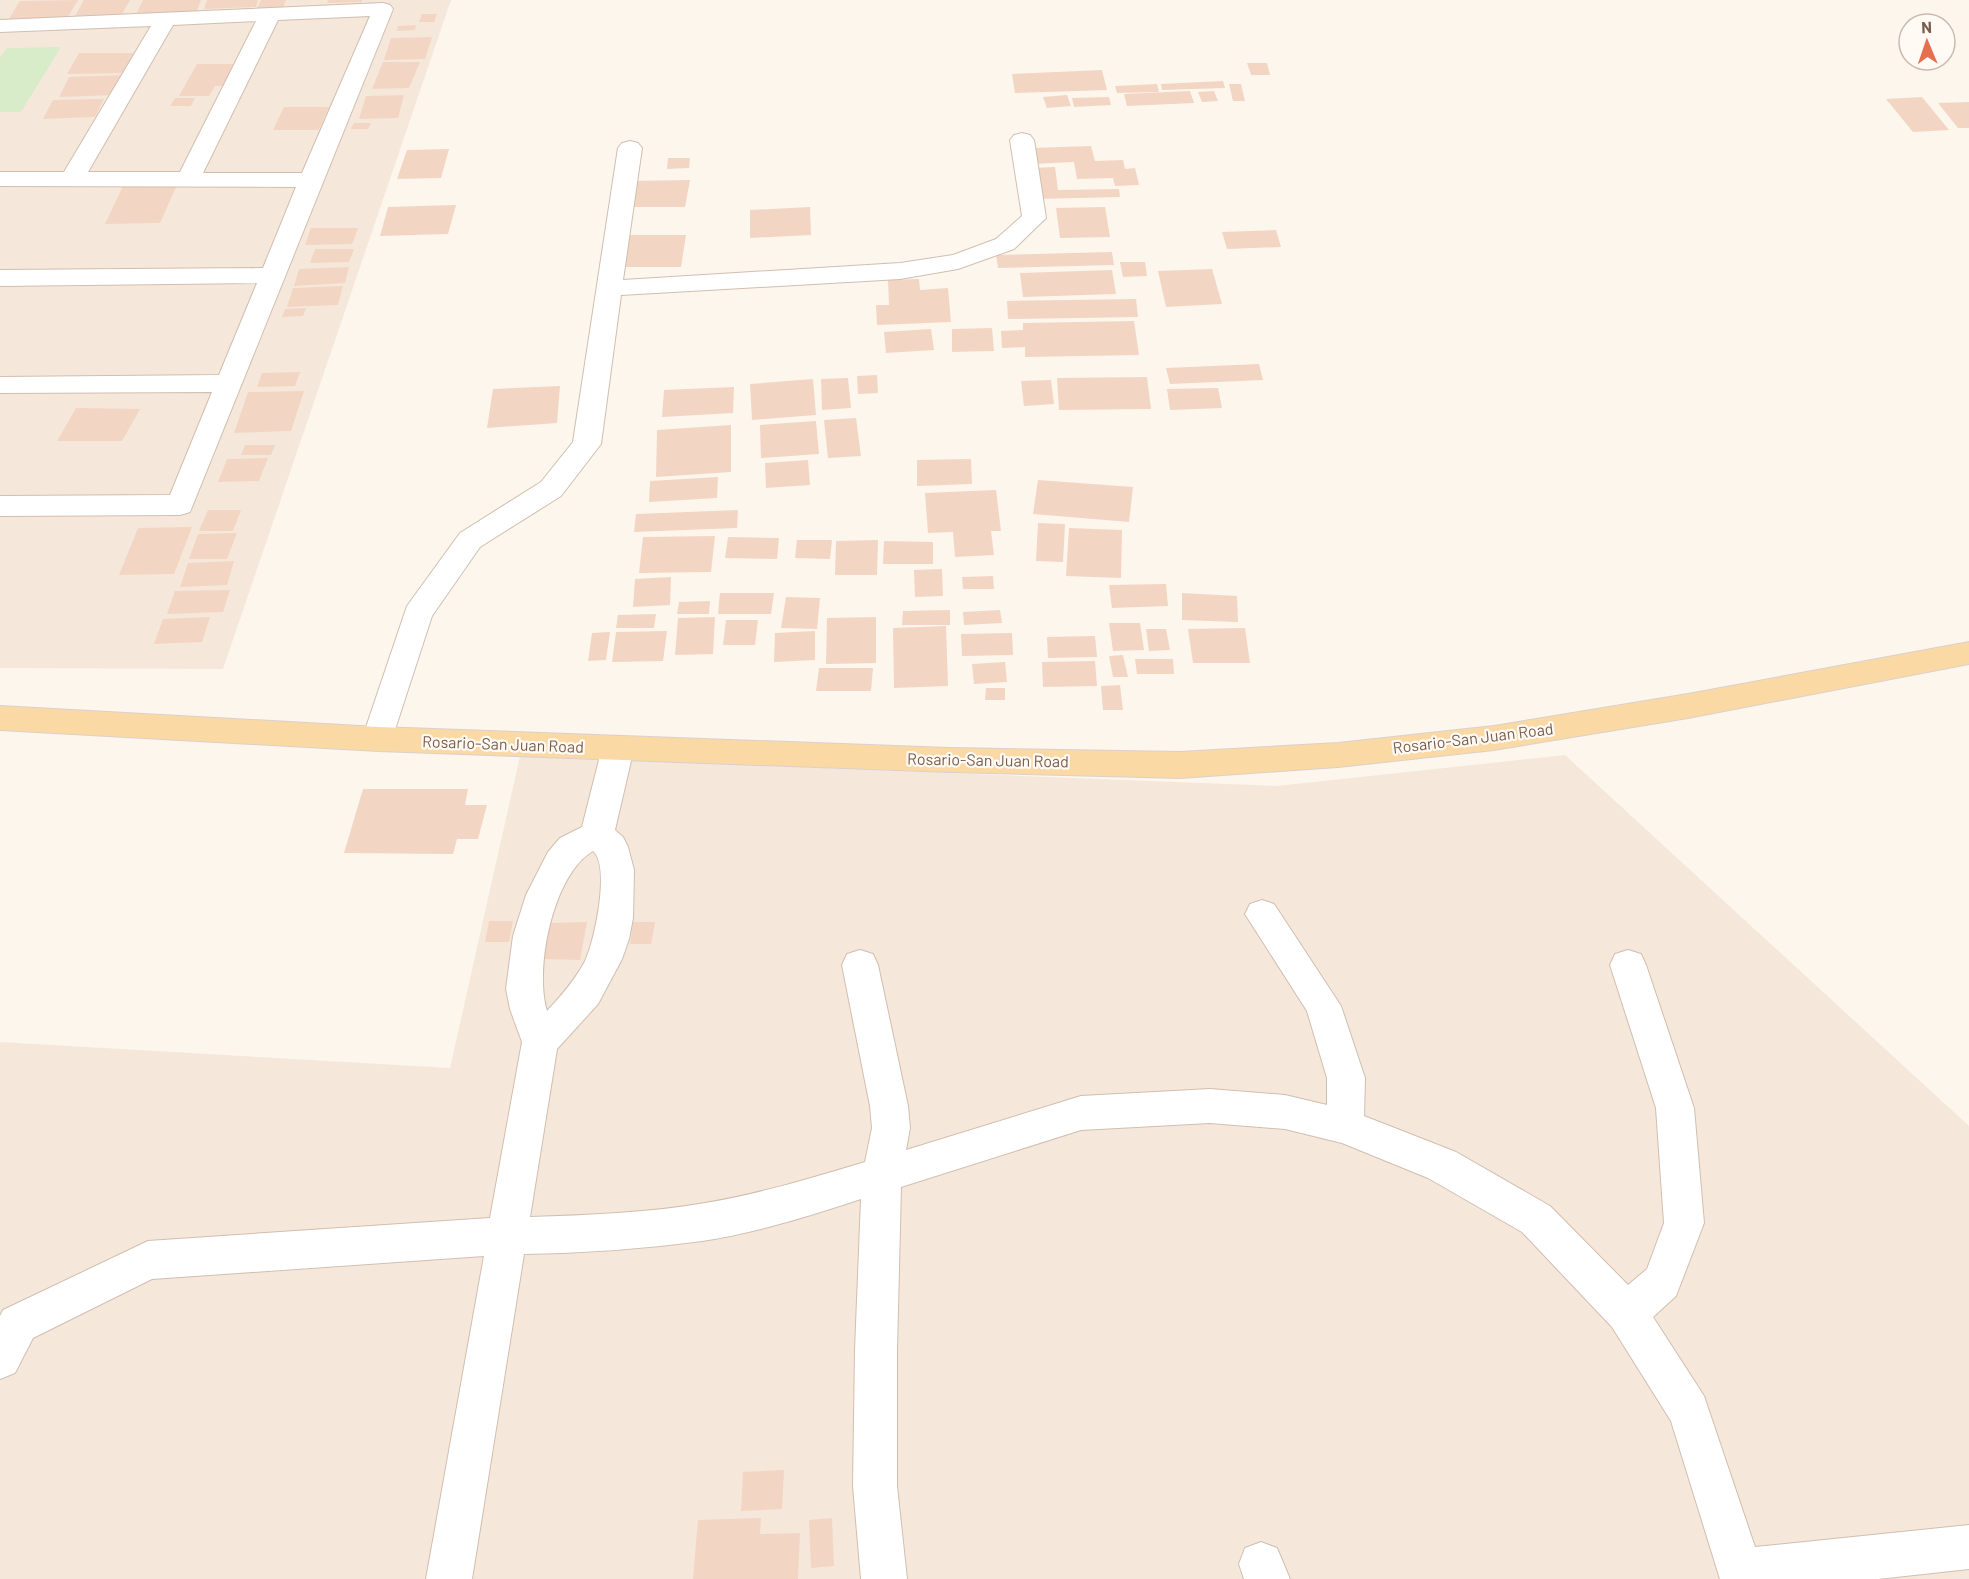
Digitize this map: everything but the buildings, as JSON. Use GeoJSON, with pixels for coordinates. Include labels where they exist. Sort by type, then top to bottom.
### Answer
{"type":"FeatureCollection","features":[{"type":"Feature","properties":{"kind":"main road","name":"Rosario-San Juan Road"},"geometry":{"type":"LineString","coordinates":[[0,718],[378,739],[937,759],[1180,765],[1338,755],[1494,738],[1688,706],[1969,653]]}},
{"type":"Feature","properties":{"kind":"street"},"geometry":{"type":"LineString","coordinates":[[0,26],[383,9],[310,180],[180,505],[0,506]]}},
{"type":"Feature","properties":{"kind":"street"},"geometry":{"type":"LineString","coordinates":[[188,180],[270,14]]}},
{"type":"Feature","properties":{"kind":"street"},"geometry":{"type":"LineString","coordinates":[[72,179],[166,19]]}},
{"type":"Feature","properties":{"kind":"street"},"geometry":{"type":"LineString","coordinates":[[608,288],[900,271],[958,262],[1005,244],[1034,218],[1022,140]]}},
{"type":"Feature","properties":{"kind":"street"},"geometry":{"type":"LineString","coordinates":[[378,739],[418,614],[470,540],[551,489],[587,444],[630,148]]}},
{"type":"Feature","properties":{"kind":"street"},"geometry":{"type":"LineString","coordinates":[[0,179],[310,180]]}},
{"type":"Feature","properties":{"kind":"street"},"geometry":{"type":"LineString","coordinates":[[0,278],[273,275]]}},
{"type":"Feature","properties":{"kind":"street"},"geometry":{"type":"LineString","coordinates":[[0,385],[229,383]]}},
{"type":"Feature","properties":{"kind":"street"},"geometry":{"type":"LineString","coordinates":[[597,835],[618,748]]}},
{"type":"Feature","properties":{"kind":"street"},"geometry":{"type":"LineString","coordinates":[[540,1042],[587,991],[604,963],[613,934],[617,903],[616,865],[611,848],[597,835]]}},
{"type":"Feature","properties":{"kind":"street"},"geometry":{"type":"LineString","coordinates":[[449,1579],[540,1042],[524,991],[525,961],[531,933],[542,901],[561,860],[579,843],[597,835]]}},
{"type":"Feature","properties":{"kind":"street"},"geometry":{"type":"LineString","coordinates":[[1262,914],[1323,1006],[1346,1078],[1345,1126]]}},
{"type":"Feature","properties":{"kind":"street"},"geometry":{"type":"LineString","coordinates":[[1628,964],[1675,1108],[1684,1223],[1662,1282],[1628,1313]]}},
{"type":"Feature","properties":{"kind":"street"},"geometry":{"type":"LineString","coordinates":[[860,965],[889,1106],[891,1128],[882,1174],[876,1350],[875,1486],[884,1579]]}},
{"type":"Feature","properties":{"kind":"street"},"geometry":{"type":"LineString","coordinates":[[6,1329],[148,1260],[506,1236],[597,1234],[704,1222],[788,1204],[1081,1113],[1210,1106],[1285,1112],[1345,1126],[1442,1165],[1536,1219],[1628,1313],[1689,1411],[1742,1575],[1969,1547]]}},
{"type":"Feature","properties":{"kind":"shaded area"},"geometry":{"type":"Polygon","coordinates":[[[0,0],[451,0],[223,669],[0,668],[0,0]]]}},
{"type":"Feature","properties":{"kind":"shaded area"},"geometry":{"type":"Polygon","coordinates":[[[1565,755],[1969,1126],[1969,1579],[0,1579],[0,1042],[450,1068],[520,756],[1277,786],[1565,755]]]}},
{"type":"Feature","properties":{"kind":"green space"},"geometry":{"type":"Polygon","coordinates":[[[61,47],[21,112],[0,112],[0,58],[7,48],[61,47]]]}}]}
